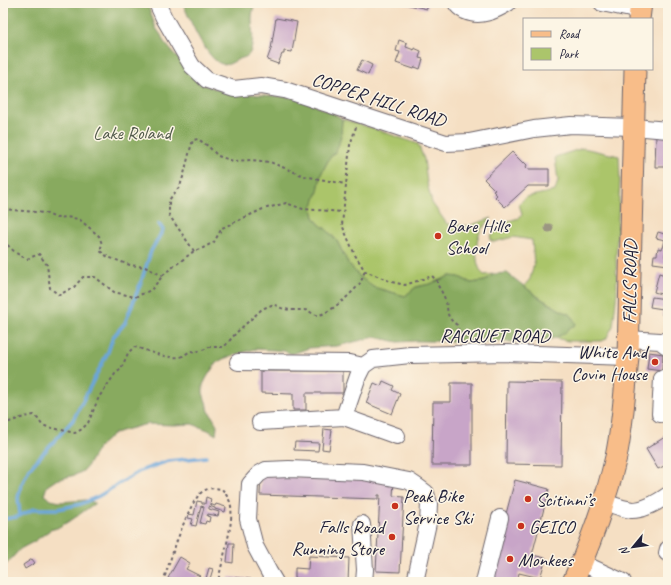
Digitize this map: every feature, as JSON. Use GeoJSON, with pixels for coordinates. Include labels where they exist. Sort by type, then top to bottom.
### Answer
{"type":"FeatureCollection","features":[{"type":"Feature","properties":{"kind":"main road","name":"FALLS ROAD"},"geometry":{"type":"LineString","coordinates":[[573,582],[582,563],[604,502],[616,456],[621,429],[628,348],[635,70]]}},
{"type":"Feature","properties":{"kind":"street","name":"COPPER HILL ROAD"},"geometry":{"type":"LineString","coordinates":[[157,3],[192,66],[207,80],[234,89],[261,86],[285,90],[446,142],[469,142],[534,129],[571,126],[633,127],[668,130]]}},
{"type":"Feature","properties":{"kind":"street"},"geometry":{"type":"LineString","coordinates":[[456,3],[456,5],[461,9],[479,15],[486,14],[508,3]]}},
{"type":"Feature","properties":{"kind":"street"},"geometry":{"type":"LineString","coordinates":[[602,3],[640,11]]}},
{"type":"Feature","properties":{"kind":"street","name":"RACQUET ROAD"},"geometry":{"type":"LineString","coordinates":[[363,366],[373,359],[410,355],[479,354],[628,348],[660,341],[668,347]]}},
{"type":"Feature","properties":{"kind":"street"},"geometry":{"type":"LineString","coordinates":[[238,362],[350,363],[363,366],[344,417]]}},
{"type":"Feature","properties":{"kind":"street"},"geometry":{"type":"LineString","coordinates":[[668,376],[662,379],[660,414],[668,410]]}},
{"type":"Feature","properties":{"kind":"street"},"geometry":{"type":"LineString","coordinates":[[260,422],[344,417],[397,436]]}},
{"type":"Feature","properties":{"kind":"street"},"geometry":{"type":"LineString","coordinates":[[275,582],[255,546],[248,520],[250,484],[259,474],[266,470],[289,469],[363,472],[409,481],[426,493],[429,504],[428,523],[415,582]]}},
{"type":"Feature","properties":{"kind":"street"},"geometry":{"type":"LineString","coordinates":[[604,502],[632,510],[652,505],[668,496]]}},
{"type":"Feature","properties":{"kind":"street"},"geometry":{"type":"LineString","coordinates":[[484,582],[500,518]]}},
{"type":"Feature","properties":{"kind":"street"},"geometry":{"type":"LineString","coordinates":[[362,524],[365,570],[364,582]]}},
{"type":"Feature","properties":{"kind":"street"},"geometry":{"type":"LineString","coordinates":[[668,549],[668,553]]}},
{"type":"Feature","properties":{"kind":"street"},"geometry":{"type":"LineString","coordinates":[[582,563],[623,582]]}},
{"type":"Feature","properties":{"kind":"path"},"geometry":{"type":"LineString","coordinates":[[360,114],[350,145],[342,225],[355,255],[364,271],[392,282],[405,285],[432,276],[437,282],[436,284],[446,302],[447,314],[450,320],[457,325],[458,330],[478,347],[479,354]]}},
{"type":"Feature","properties":{"kind":"path"},"geometry":{"type":"LineString","coordinates":[[194,251],[169,215],[169,200],[180,186],[193,140],[198,139],[218,156],[233,160],[270,162],[304,176],[345,184]]}},
{"type":"Feature","properties":{"kind":"path"},"geometry":{"type":"LineString","coordinates":[[3,241],[16,253],[27,258],[39,254],[47,265],[50,288],[59,296],[74,287],[83,277],[95,277],[114,292],[135,297],[151,290],[166,272],[194,251],[214,242],[222,228],[263,209],[286,203],[303,209],[343,212]]}},
{"type":"Feature","properties":{"kind":"path"},"geometry":{"type":"LineString","coordinates":[[3,210],[45,213],[56,218],[66,217],[79,219],[99,236],[102,244],[100,251],[108,257],[130,265],[145,267],[163,276]]}},
{"type":"Feature","properties":{"kind":"path"},"geometry":{"type":"LineString","coordinates":[[3,426],[11,421],[34,415],[42,425],[51,428],[75,432],[82,429],[88,423],[100,397],[115,374],[121,369],[128,353],[134,346],[171,358],[183,356],[191,351],[196,352],[209,347],[224,347],[262,309],[274,304],[292,311],[306,310],[318,315],[327,313],[347,297],[360,283],[364,271]]}},
{"type":"Feature","properties":{"kind":"path"},"geometry":{"type":"LineString","coordinates":[[163,582],[184,524],[195,500],[201,492],[211,487],[222,488],[230,503],[231,510],[228,538],[218,582]]}},
{"type":"Feature","properties":{"kind":"green space","name":"Lake Roland"},"geometry":{"type":"Polygon","coordinates":[[[3,3],[147,3],[156,28],[164,42],[200,84],[227,92],[298,98],[335,114],[342,119],[339,144],[321,174],[318,191],[312,208],[314,217],[319,224],[337,241],[348,263],[359,276],[373,287],[405,296],[416,287],[430,284],[450,276],[459,277],[471,283],[485,281],[494,274],[507,273],[538,297],[571,315],[576,324],[563,334],[546,340],[525,342],[398,342],[375,337],[337,346],[309,348],[292,354],[284,351],[255,349],[223,359],[216,363],[203,385],[203,393],[209,411],[217,425],[216,435],[208,430],[192,424],[147,424],[113,434],[98,448],[83,471],[75,475],[56,480],[47,486],[44,495],[51,500],[60,502],[86,500],[95,503],[73,519],[57,528],[50,530],[35,541],[20,549],[3,568],[3,3]]]}},
{"type":"Feature","properties":{"kind":"green space"},"geometry":{"type":"Polygon","coordinates":[[[183,3],[254,3],[252,18],[253,34],[249,55],[229,64],[222,64],[216,61],[204,47],[183,3]]]}},
{"type":"Feature","properties":{"kind":"green space"},"geometry":{"type":"Polygon","coordinates":[[[342,119],[418,144],[424,159],[427,183],[432,203],[447,224],[468,226],[492,218],[482,228],[479,234],[476,253],[478,266],[484,275],[494,274],[485,281],[471,283],[459,277],[450,276],[430,284],[416,287],[405,296],[373,287],[359,276],[348,263],[337,241],[319,224],[314,217],[312,208],[318,191],[321,174],[329,159],[335,152],[341,135],[342,119]]]}},
{"type":"Feature","properties":{"kind":"green space"},"geometry":{"type":"Polygon","coordinates":[[[583,148],[619,156],[620,179],[616,257],[617,292],[613,326],[606,339],[602,341],[568,341],[555,338],[563,334],[571,315],[546,302],[524,286],[530,279],[534,264],[532,240],[513,237],[494,242],[490,240],[491,235],[505,222],[519,218],[522,214],[519,204],[526,197],[555,191],[558,181],[555,157],[583,148]]]}},
{"type":"Feature","properties":{"kind":"building"},"geometry":{"type":"Polygon","coordinates":[[[401,3],[428,3],[427,9],[401,3]]]}},
{"type":"Feature","properties":{"kind":"building"},"geometry":{"type":"Polygon","coordinates":[[[276,18],[297,22],[292,52],[284,51],[284,54],[282,54],[278,64],[267,60],[271,49],[276,18]]]}},
{"type":"Feature","properties":{"kind":"building"},"geometry":{"type":"Polygon","coordinates":[[[399,40],[407,43],[406,47],[421,51],[419,58],[423,59],[420,69],[415,67],[414,69],[396,63],[400,52],[396,51],[399,40]]]}},
{"type":"Feature","properties":{"kind":"building"},"geometry":{"type":"Polygon","coordinates":[[[362,60],[372,65],[368,75],[357,70],[362,60]]]}},
{"type":"Feature","properties":{"kind":"building"},"geometry":{"type":"Polygon","coordinates":[[[656,135],[668,135],[668,167],[655,167],[656,135]]]}},
{"type":"Feature","properties":{"kind":"building","name":"Bare Hills School"},"geometry":{"type":"Polygon","coordinates":[[[512,152],[527,165],[526,167],[528,169],[549,169],[549,186],[528,186],[505,207],[495,197],[497,195],[493,191],[495,190],[484,179],[512,152]]]}},
{"type":"Feature","properties":{"kind":"building"},"geometry":{"type":"Polygon","coordinates":[[[658,232],[668,235],[668,250],[666,249],[665,257],[668,258],[668,265],[653,263],[654,255],[657,255],[658,248],[663,248],[665,240],[656,238],[658,232]]]}},
{"type":"Feature","properties":{"kind":"building"},"geometry":{"type":"Polygon","coordinates":[[[659,273],[668,276],[668,296],[654,292],[659,273]]]}},
{"type":"Feature","properties":{"kind":"building"},"geometry":{"type":"Polygon","coordinates":[[[652,297],[666,299],[665,309],[668,309],[668,316],[662,315],[663,309],[650,307],[652,297]]]}},
{"type":"Feature","properties":{"kind":"building","name":"White And Covin House"},"geometry":{"type":"Polygon","coordinates":[[[649,352],[663,354],[662,371],[647,369],[649,352]]]}},
{"type":"Feature","properties":{"kind":"building"},"geometry":{"type":"Polygon","coordinates":[[[261,371],[343,371],[343,393],[306,393],[306,410],[293,410],[293,394],[261,393],[261,371]]]}},
{"type":"Feature","properties":{"kind":"building"},"geometry":{"type":"Polygon","coordinates":[[[383,381],[394,386],[392,390],[400,394],[392,414],[366,403],[374,383],[381,386],[383,381]]]}},
{"type":"Feature","properties":{"kind":"building"},"geometry":{"type":"Polygon","coordinates":[[[507,381],[562,382],[561,465],[506,464],[507,381]]]}},
{"type":"Feature","properties":{"kind":"building"},"geometry":{"type":"Polygon","coordinates":[[[451,383],[472,383],[472,465],[432,465],[433,402],[451,402],[451,383]]]}},
{"type":"Feature","properties":{"kind":"building"},"geometry":{"type":"Polygon","coordinates":[[[324,429],[332,430],[329,450],[322,449],[324,429]]]}},
{"type":"Feature","properties":{"kind":"building"},"geometry":{"type":"Polygon","coordinates":[[[668,435],[668,464],[658,469],[646,449],[668,435]]]}},
{"type":"Feature","properties":{"kind":"building"},"geometry":{"type":"Polygon","coordinates":[[[295,442],[319,443],[318,451],[294,450],[295,442]]]}},
{"type":"Feature","properties":{"kind":"building"},"geometry":{"type":"Polygon","coordinates":[[[261,475],[394,481],[393,496],[404,497],[400,572],[376,571],[380,495],[378,495],[378,499],[260,495],[261,475]]]}},
{"type":"Feature","properties":{"kind":"building"},"geometry":{"type":"Polygon","coordinates":[[[515,480],[549,489],[532,555],[546,558],[540,578],[519,573],[517,582],[488,582],[515,480]]]}},
{"type":"Feature","properties":{"kind":"building"},"geometry":{"type":"Polygon","coordinates":[[[206,497],[211,499],[210,504],[226,507],[225,512],[209,506],[209,509],[219,512],[218,516],[208,514],[207,516],[210,517],[209,522],[206,521],[205,524],[200,523],[204,507],[201,506],[196,526],[191,525],[193,519],[188,518],[189,514],[194,515],[197,501],[205,504],[206,497]]]}},
{"type":"Feature","properties":{"kind":"building"},"geometry":{"type":"Polygon","coordinates":[[[229,543],[234,543],[233,563],[227,562],[229,543]]]}},
{"type":"Feature","properties":{"kind":"building"},"geometry":{"type":"Polygon","coordinates":[[[309,556],[349,558],[348,582],[295,578],[295,568],[308,569],[309,556]]]}},
{"type":"Feature","properties":{"kind":"building"},"geometry":{"type":"Polygon","coordinates":[[[180,557],[190,563],[186,569],[200,576],[198,578],[205,582],[171,582],[172,580],[168,578],[180,557]]]}},
{"type":"Feature","properties":{"kind":"building"},"geometry":{"type":"Polygon","coordinates":[[[32,559],[35,563],[25,569],[23,565],[32,559]]]}},
{"type":"Feature","properties":{"kind":"building"},"geometry":{"type":"Polygon","coordinates":[[[209,568],[213,569],[209,582],[205,582],[209,568]]]}},
{"type":"Feature","properties":{"kind":"building"},"geometry":{"type":"Polygon","coordinates":[[[229,577],[251,579],[250,582],[223,582],[223,580],[229,581],[229,577]]]}},
{"type":"Feature","properties":{"kind":"waterway"},"geometry":{"type":"LineString","coordinates":[[20,515],[18,498],[21,486],[29,469],[73,420],[108,352],[113,337],[125,323],[151,251],[163,230],[159,224]]}},
{"type":"Feature","properties":{"kind":"waterway"},"geometry":{"type":"LineString","coordinates":[[3,519],[17,517],[34,509],[58,509],[81,504],[99,496],[140,471],[168,461],[206,457]]}},
{"type":"Feature","properties":{"kind":"place","name":"Bare Hills School"},"geometry":{"type":"Point","coordinates":[438,236]}},
{"type":"Feature","properties":{"kind":"place","name":"White And Covin House"},"geometry":{"type":"Point","coordinates":[655,362]}},
{"type":"Feature","properties":{"kind":"place","name":"Scitinni’s"},"geometry":{"type":"Point","coordinates":[528,499]}},
{"type":"Feature","properties":{"kind":"place","name":"Peak Bike Service Ski"},"geometry":{"type":"Point","coordinates":[395,506]}},
{"type":"Feature","properties":{"kind":"place","name":"GEICO"},"geometry":{"type":"Point","coordinates":[521,526]}},
{"type":"Feature","properties":{"kind":"place","name":"Falls Road Running Store"},"geometry":{"type":"Point","coordinates":[392,537]}},
{"type":"Feature","properties":{"kind":"place","name":"Monkees"},"geometry":{"type":"Point","coordinates":[510,559]}}]}
